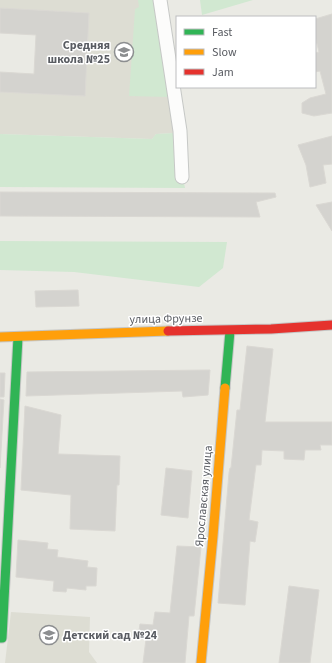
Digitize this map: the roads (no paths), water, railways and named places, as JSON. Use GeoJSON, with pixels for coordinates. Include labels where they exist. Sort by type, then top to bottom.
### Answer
{"type":"FeatureCollection","features":[{"type":"Feature","properties":{"kind":"street"},"geometry":{"type":"LineString","coordinates":[[160,0],[180,131],[182,177]]}},
{"type":"Feature","properties":{"kind":"street","name":"улица Фрунзе"},"geometry":{"type":"LineString","coordinates":[[0,337],[122,332],[230,331],[332,326]]}},
{"type":"Feature","properties":{"kind":"street","name":"Ярославская улица"},"geometry":{"type":"LineString","coordinates":[[201,663],[230,331]]}},
{"type":"Feature","properties":{"kind":"street"},"geometry":{"type":"LineString","coordinates":[[1,638],[18,337]]}},
{"type":"Feature","properties":{"kind":"place","name":"Средняя школа №25"},"geometry":{"type":"Point","coordinates":[124,52]}},
{"type":"Feature","properties":{"kind":"place","name":"Детский сад №24"},"geometry":{"type":"Point","coordinates":[49,635]}}]}
